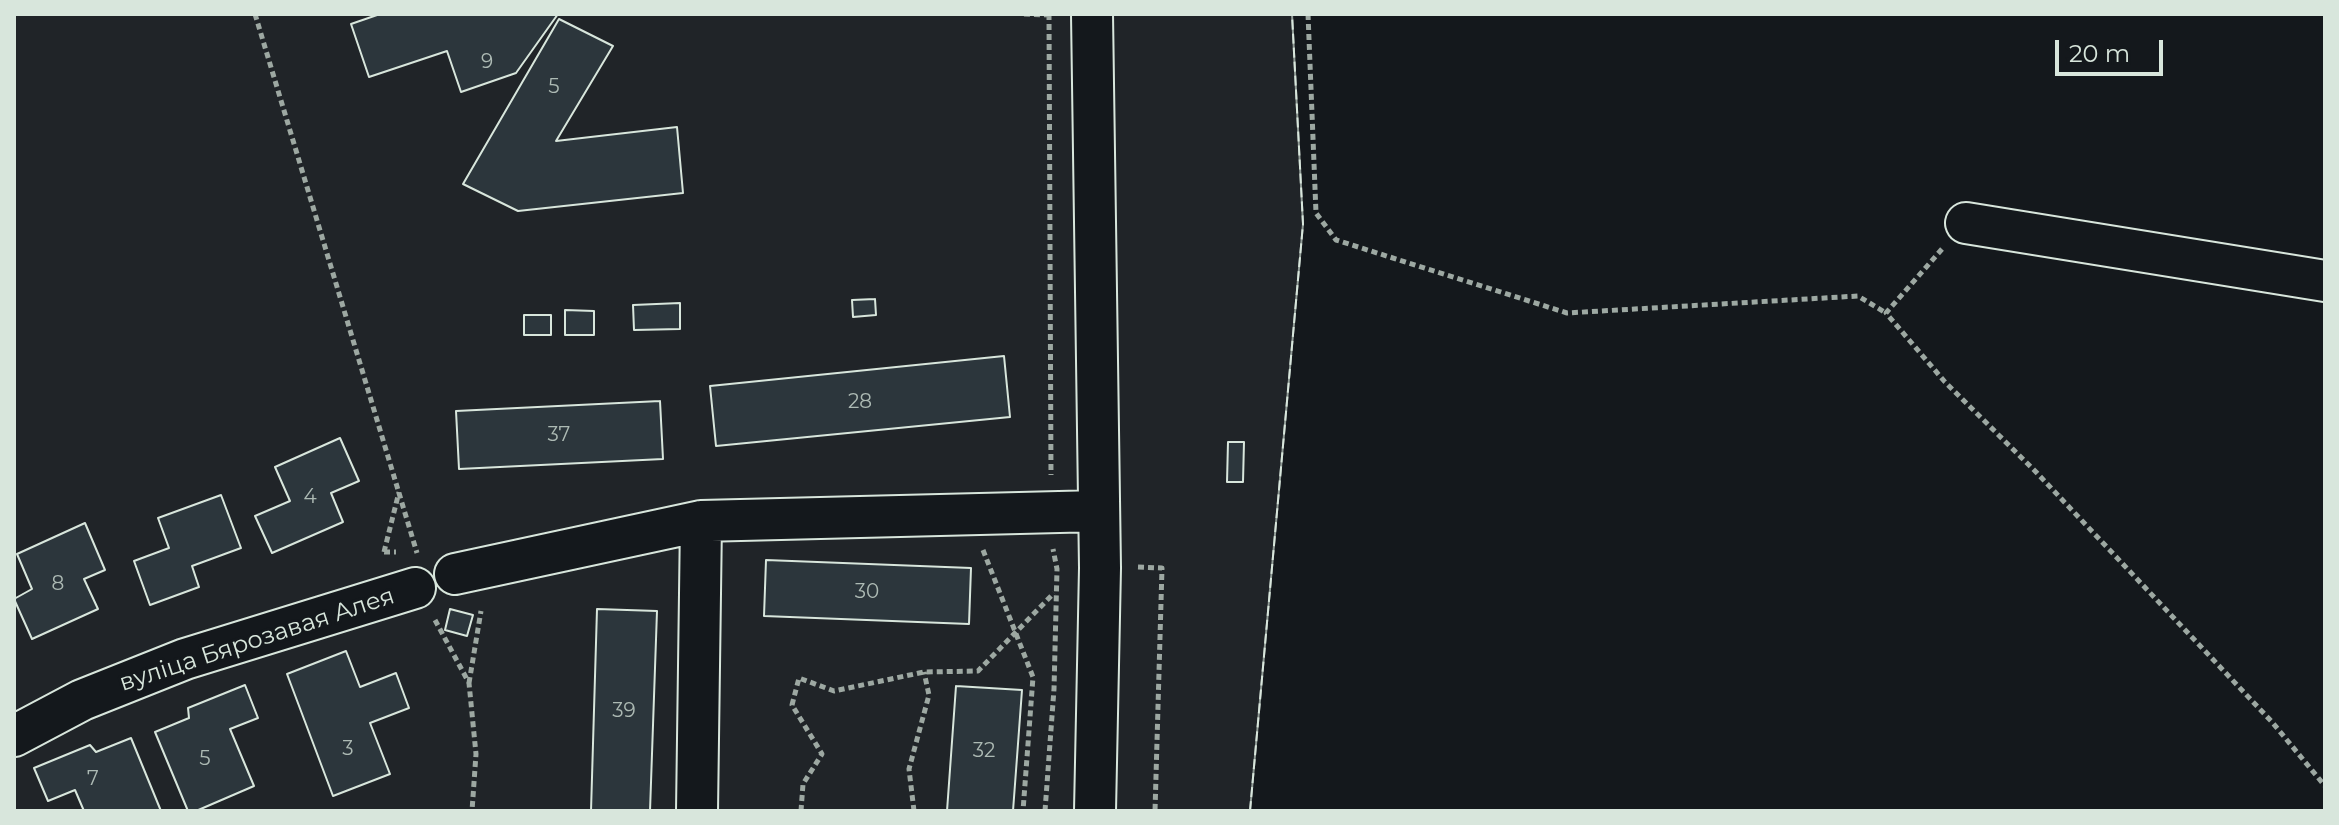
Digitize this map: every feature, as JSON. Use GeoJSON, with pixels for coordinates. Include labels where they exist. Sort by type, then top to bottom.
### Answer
{"type":"FeatureCollection","features":[{"type":"Feature","properties":{"kind":"street"},"geometry":{"type":"LineString","coordinates":[[1092,14],[1100,686],[1095,811]]}},
{"type":"Feature","properties":{"kind":"street"},"geometry":{"type":"LineString","coordinates":[[1966,223],[2325,281]]}},
{"type":"Feature","properties":{"kind":"street","name":"вуліца Бярозавая Алея"},"geometry":{"type":"LineString","coordinates":[[14,736],[82,700],[185,659],[446,592],[701,521],[1099,511]]}},
{"type":"Feature","properties":{"kind":"street"},"geometry":{"type":"LineString","coordinates":[[697,811],[701,521]]}},
{"type":"Feature","properties":{"kind":"path"},"geometry":{"type":"LineString","coordinates":[[255,14],[446,592],[435,627],[469,683]]}},
{"type":"Feature","properties":{"kind":"path"},"geometry":{"type":"LineString","coordinates":[[1024,14],[1049,14],[1051,490]]}},
{"type":"Feature","properties":{"kind":"path"},"geometry":{"type":"LineString","coordinates":[[1308,14],[1316,213],[1336,240],[1567,313],[1858,296],[1886,313],[1945,382],[2036,472],[2272,722],[2325,786]]}},
{"type":"Feature","properties":{"kind":"path"},"geometry":{"type":"LineString","coordinates":[[1886,313],[1966,223]]}},
{"type":"Feature","properties":{"kind":"path"},"geometry":{"type":"LineString","coordinates":[[977,536],[1033,677],[1023,811]]}},
{"type":"Feature","properties":{"kind":"path"},"geometry":{"type":"LineString","coordinates":[[1138,567],[1162,568],[1155,811]]}},
{"type":"Feature","properties":{"kind":"path"},"geometry":{"type":"LineString","coordinates":[[1045,811],[1054,689],[1057,569]]}},
{"type":"Feature","properties":{"kind":"path"},"geometry":{"type":"LineString","coordinates":[[446,592],[481,611]]}},
{"type":"Feature","properties":{"kind":"path"},"geometry":{"type":"LineString","coordinates":[[446,592],[481,611]]}},
{"type":"Feature","properties":{"kind":"path"},"geometry":{"type":"LineString","coordinates":[[801,811],[803,784],[822,754],[792,705],[799,678],[834,691],[924,672],[978,671],[1055,592]]}},
{"type":"Feature","properties":{"kind":"path"},"geometry":{"type":"LineString","coordinates":[[472,811],[476,754],[469,683],[481,611]]}},
{"type":"Feature","properties":{"kind":"path"},"geometry":{"type":"LineString","coordinates":[[914,811],[909,769],[929,695],[924,672]]}},
{"type":"Feature","properties":{"kind":"shaded area"},"geometry":{"type":"Polygon","coordinates":[[[14,14],[1292,14],[1303,224],[1250,811],[14,811],[14,14]]]}},
{"type":"Feature","properties":{"kind":"building"},"geometry":{"type":"Polygon","coordinates":[[[380,14],[558,14],[516,73],[461,92],[447,51],[369,77],[351,24],[380,14]]]}},
{"type":"Feature","properties":{"kind":"building"},"geometry":{"type":"Polygon","coordinates":[[[559,19],[613,46],[556,141],[677,127],[683,193],[518,211],[463,184],[559,19]]]}},
{"type":"Feature","properties":{"kind":"building"},"geometry":{"type":"Polygon","coordinates":[[[875,299],[876,315],[853,317],[852,300],[875,299]]]}},
{"type":"Feature","properties":{"kind":"building"},"geometry":{"type":"Polygon","coordinates":[[[680,303],[680,329],[634,330],[633,305],[680,303]]]}},
{"type":"Feature","properties":{"kind":"building"},"geometry":{"type":"Polygon","coordinates":[[[565,310],[594,311],[594,335],[565,335],[565,310]]]}},
{"type":"Feature","properties":{"kind":"building"},"geometry":{"type":"Polygon","coordinates":[[[524,315],[551,315],[551,335],[524,335],[524,315]]]}},
{"type":"Feature","properties":{"kind":"building"},"geometry":{"type":"Polygon","coordinates":[[[1004,356],[1010,417],[716,446],[710,386],[1004,356]]]}},
{"type":"Feature","properties":{"kind":"building"},"geometry":{"type":"Polygon","coordinates":[[[660,401],[663,459],[459,469],[456,411],[660,401]]]}},
{"type":"Feature","properties":{"kind":"building"},"geometry":{"type":"Polygon","coordinates":[[[340,438],[359,481],[331,493],[343,522],[272,553],[255,516],[290,501],[275,467],[340,438]]]}},
{"type":"Feature","properties":{"kind":"building"},"geometry":{"type":"Polygon","coordinates":[[[1228,442],[1244,442],[1243,482],[1227,482],[1228,442]]]}},
{"type":"Feature","properties":{"kind":"building"},"geometry":{"type":"Polygon","coordinates":[[[221,495],[241,548],[192,566],[199,587],[150,605],[134,561],[169,548],[158,518],[221,495]]]}},
{"type":"Feature","properties":{"kind":"building"},"geometry":{"type":"Polygon","coordinates":[[[85,523],[105,570],[84,579],[98,609],[32,639],[14,599],[32,589],[17,554],[85,523]]]}},
{"type":"Feature","properties":{"kind":"building"},"geometry":{"type":"Polygon","coordinates":[[[766,560],[971,568],[969,624],[764,616],[766,560]]]}},
{"type":"Feature","properties":{"kind":"building"},"geometry":{"type":"Polygon","coordinates":[[[450,609],[473,615],[467,636],[445,630],[450,609]]]}},
{"type":"Feature","properties":{"kind":"building"},"geometry":{"type":"Polygon","coordinates":[[[597,609],[657,611],[650,811],[591,811],[597,609]]]}},
{"type":"Feature","properties":{"kind":"building"},"geometry":{"type":"Polygon","coordinates":[[[346,651],[360,687],[396,673],[409,708],[370,723],[390,774],[333,796],[287,674],[346,651]]]}},
{"type":"Feature","properties":{"kind":"building"},"geometry":{"type":"Polygon","coordinates":[[[245,685],[258,718],[230,729],[254,786],[196,811],[188,811],[155,732],[189,718],[188,708],[245,685]]]}},
{"type":"Feature","properties":{"kind":"building"},"geometry":{"type":"Polygon","coordinates":[[[956,686],[1022,690],[1013,811],[947,811],[956,686]]]}},
{"type":"Feature","properties":{"kind":"building"},"geometry":{"type":"Polygon","coordinates":[[[131,738],[161,811],[84,811],[75,790],[48,801],[34,768],[90,745],[96,752],[131,738]]]}},
{"type":"Feature","properties":{"kind":"fence"},"geometry":{"type":"LineString","coordinates":[[1250,811],[1303,224],[1292,14]]}}]}
